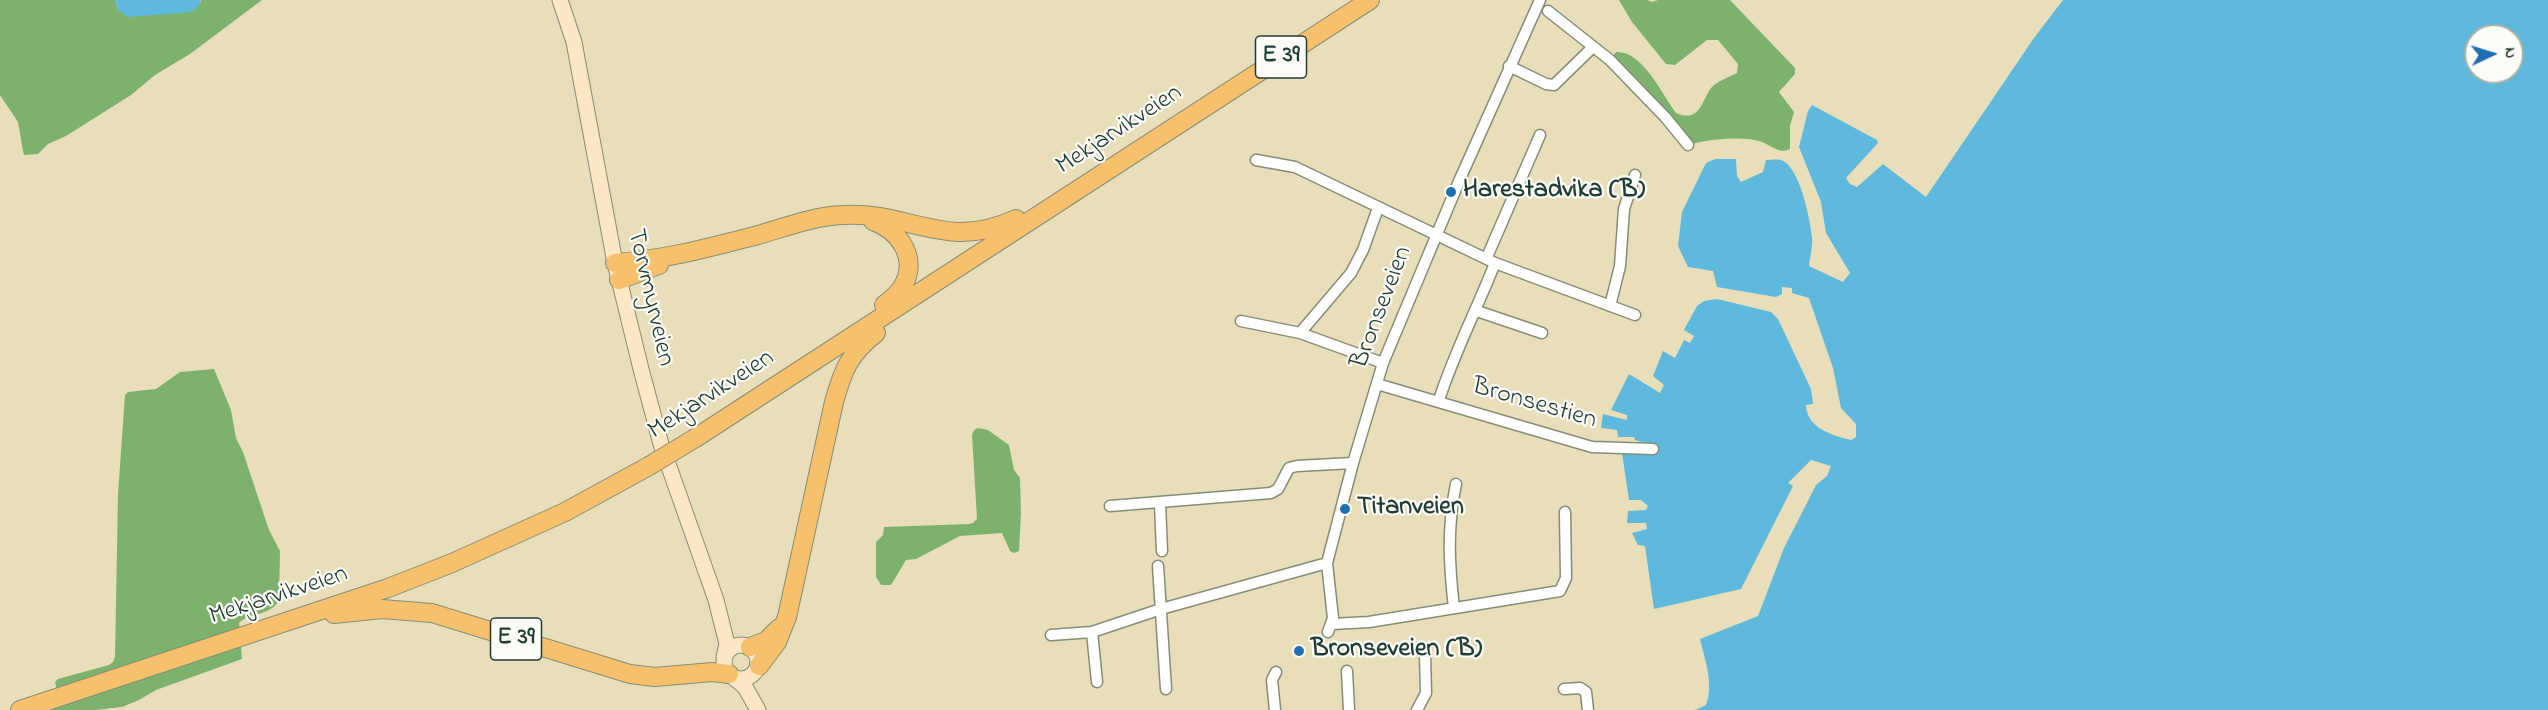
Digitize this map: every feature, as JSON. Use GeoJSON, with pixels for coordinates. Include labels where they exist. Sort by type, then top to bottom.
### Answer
{"type":"FeatureCollection","features":[{"type":"Feature","properties":{"kind":"highway","name":"Mekjarvikveien"},"geometry":{"type":"LineString","coordinates":[[20,710],[452,564],[565,512],[697,437],[1370,0]]}},
{"type":"Feature","properties":{"kind":"highway","name":"E 39"},"geometry":{"type":"LineString","coordinates":[[617,272],[819,219],[854,215],[880,216],[935,231],[973,232],[1000,226],[1057,203]]}},
{"type":"Feature","properties":{"kind":"highway","name":"E 39"},"geometry":{"type":"LineString","coordinates":[[854,215],[877,222],[895,233],[901,239],[908,258],[907,277],[903,287],[877,312],[868,325]]}},
{"type":"Feature","properties":{"kind":"highway","name":"E 39"},"geometry":{"type":"LineString","coordinates":[[757,669],[777,642],[787,617],[840,382],[854,352],[882,328],[895,308]]}},
{"type":"Feature","properties":{"kind":"highway","name":"E 39"},"geometry":{"type":"LineString","coordinates":[[302,616],[382,609],[432,613],[630,674],[667,677],[729,670]]}},
{"type":"Feature","properties":{"kind":"highway","name":"E 39"},"geometry":{"type":"LineString","coordinates":[[747,646],[771,637],[787,617]]}},
{"type":"Feature","properties":{"kind":"main road","name":"Torvmyrveien"},"geometry":{"type":"LineString","coordinates":[[560,0],[574,42],[617,272],[661,444],[716,600],[727,644],[729,670]]}},
{"type":"Feature","properties":{"kind":"main road","name":"Torvmyrveien"},"geometry":{"type":"LineString","coordinates":[[716,600],[737,637],[747,646]]}},
{"type":"Feature","properties":{"kind":"main road"},"geometry":{"type":"LineString","coordinates":[[747,646],[757,655],[760,710],[745,687],[729,670],[730,649],[747,646]]}},
{"type":"Feature","properties":{"kind":"main road"},"geometry":{"type":"LineString","coordinates":[[729,670],[748,678],[757,669]]}},
{"type":"Feature","properties":{"kind":"street","name":"Bronseveien"},"geometry":{"type":"LineString","coordinates":[[1529,22],[1532,0]]}},
{"type":"Feature","properties":{"kind":"street","name":"Bronseveien"},"geometry":{"type":"LineString","coordinates":[[1540,0],[1435,236],[1383,363],[1353,463],[1327,563],[1330,628],[1480,606],[1560,591],[1566,578],[1564,512]]}},
{"type":"Feature","properties":{"kind":"street"},"geometry":{"type":"LineString","coordinates":[[1548,11],[1610,60],[1666,118],[1688,145]]}},
{"type":"Feature","properties":{"kind":"street"},"geometry":{"type":"LineString","coordinates":[[1509,66],[1546,84],[1554,85],[1593,47]]}},
{"type":"Feature","properties":{"kind":"street","name":"Bronsestien"},"geometry":{"type":"LineString","coordinates":[[1439,400],[1447,375],[1477,311],[1491,260],[1540,135]]}},
{"type":"Feature","properties":{"kind":"street"},"geometry":{"type":"LineString","coordinates":[[1256,160],[1295,167],[1435,236],[1635,315]]}},
{"type":"Feature","properties":{"kind":"street"},"geometry":{"type":"LineString","coordinates":[[1610,306],[1619,273],[1624,209],[1635,175]]}},
{"type":"Feature","properties":{"kind":"street"},"geometry":{"type":"LineString","coordinates":[[1300,333],[1351,273],[1363,250],[1378,208]]}},
{"type":"Feature","properties":{"kind":"street"},"geometry":{"type":"LineString","coordinates":[[1477,311],[1542,333]]}},
{"type":"Feature","properties":{"kind":"street"},"geometry":{"type":"LineString","coordinates":[[1241,321],[1300,333],[1383,363]]}},
{"type":"Feature","properties":{"kind":"street","name":"Bronsestien"},"geometry":{"type":"LineString","coordinates":[[1377,384],[1439,400],[1592,447],[1653,449]]}},
{"type":"Feature","properties":{"kind":"street"},"geometry":{"type":"LineString","coordinates":[[1110,506],[1160,504],[1271,493],[1278,489],[1289,468],[1353,463]]}},
{"type":"Feature","properties":{"kind":"street"},"geometry":{"type":"LineString","coordinates":[[1454,608],[1449,559],[1451,511],[1456,484]]}},
{"type":"Feature","properties":{"kind":"street"},"geometry":{"type":"LineString","coordinates":[[1160,504],[1162,551]]}},
{"type":"Feature","properties":{"kind":"street"},"geometry":{"type":"LineString","coordinates":[[1051,635],[1092,632],[1161,609],[1327,563]]}},
{"type":"Feature","properties":{"kind":"street"},"geometry":{"type":"LineString","coordinates":[[1158,566],[1166,689]]}},
{"type":"Feature","properties":{"kind":"street"},"geometry":{"type":"LineString","coordinates":[[1092,632],[1097,682]]}},
{"type":"Feature","properties":{"kind":"street"},"geometry":{"type":"LineString","coordinates":[[1417,710],[1426,693],[1425,656]]}},
{"type":"Feature","properties":{"kind":"street"},"geometry":{"type":"LineString","coordinates":[[1347,670],[1349,710]]}},
{"type":"Feature","properties":{"kind":"street"},"geometry":{"type":"LineString","coordinates":[[1275,710],[1272,680],[1276,672]]}},
{"type":"Feature","properties":{"kind":"street"},"geometry":{"type":"LineString","coordinates":[[1564,688],[1580,688],[1586,692],[1588,710]]}},
{"type":"Feature","properties":{"kind":"green space"},"geometry":{"type":"Polygon","coordinates":[[[0,0],[115,0],[118,10],[201,2],[201,0],[262,0],[190,54],[155,75],[131,95],[66,136],[48,144],[38,154],[24,155],[18,122],[0,95],[0,0]]]}},
{"type":"Feature","properties":{"kind":"green space"},"geometry":{"type":"Polygon","coordinates":[[[1619,0],[1652,2],[1658,0],[1730,0],[1795,68],[1795,74],[1779,92],[1794,112],[1790,126],[1790,149],[1782,151],[1759,141],[1735,138],[1692,144],[1631,74],[1611,59],[1616,52],[1625,53],[1634,58],[1643,65],[1676,113],[1684,115],[1695,113],[1711,88],[1737,73],[1738,64],[1718,40],[1707,40],[1675,65],[1666,64],[1632,22],[1619,0]]]}},
{"type":"Feature","properties":{"kind":"green space"},"geometry":{"type":"Polygon","coordinates":[[[214,369],[231,410],[236,438],[243,452],[269,530],[280,551],[279,600],[266,612],[244,619],[239,623],[242,659],[156,690],[122,707],[95,710],[45,710],[58,695],[55,682],[58,679],[109,665],[115,657],[118,494],[125,395],[128,392],[156,389],[180,372],[214,369]]]}},
{"type":"Feature","properties":{"kind":"green space"},"geometry":{"type":"Polygon","coordinates":[[[978,428],[988,430],[1009,445],[1014,470],[1020,478],[1019,551],[1014,553],[1010,551],[1002,533],[960,536],[916,559],[906,560],[891,585],[881,585],[876,577],[876,542],[883,535],[884,527],[969,524],[977,519],[972,435],[978,428]]]}},
{"type":"Feature","properties":{"kind":"water"},"geometry":{"type":"Polygon","coordinates":[[[115,0],[201,0],[199,6],[191,12],[128,17],[118,10],[115,0]]]}},
{"type":"Feature","properties":{"kind":"water"},"geometry":{"type":"Polygon","coordinates":[[[2063,0],[2548,0],[2548,710],[1695,710],[1706,705],[1709,689],[1708,672],[1700,639],[1758,616],[1784,548],[1816,485],[1827,476],[1831,466],[1811,460],[1788,483],[1793,486],[1741,589],[1654,609],[1645,546],[1638,545],[1632,533],[1647,529],[1646,523],[1627,523],[1628,511],[1646,510],[1648,506],[1641,500],[1629,500],[1622,453],[1651,454],[1654,446],[1635,440],[1634,437],[1618,437],[1617,430],[1601,428],[1603,414],[1627,420],[1627,415],[1611,410],[1629,374],[1660,393],[1664,385],[1653,376],[1663,351],[1675,358],[1684,340],[1690,343],[1694,336],[1684,330],[1697,306],[1704,301],[1717,299],[1771,312],[1778,319],[1811,389],[1813,404],[1806,405],[1807,413],[1815,425],[1828,433],[1851,440],[1856,437],[1856,424],[1841,408],[1833,368],[1809,298],[1792,293],[1792,288],[1782,287],[1782,294],[1776,297],[1717,287],[1713,271],[1688,267],[1678,246],[1682,212],[1706,163],[1715,159],[1736,159],[1737,176],[1741,182],[1763,172],[1766,160],[1781,160],[1788,164],[1794,172],[1803,194],[1812,240],[1809,266],[1843,282],[1850,273],[1826,233],[1821,202],[1799,147],[1808,111],[1812,105],[1877,140],[1878,143],[1846,178],[1850,184],[1857,187],[1883,164],[1926,197],[2034,38],[2063,0]]]}},
{"type":"Feature","properties":{"kind":"place","name":"Harestadvika (B)"},"geometry":{"type":"Point","coordinates":[1451,192]}},
{"type":"Feature","properties":{"kind":"place","name":"Titanveien"},"geometry":{"type":"Point","coordinates":[1345,509]}},
{"type":"Feature","properties":{"kind":"place","name":"Bronseveien (B)"},"geometry":{"type":"Point","coordinates":[1299,651]}}]}
